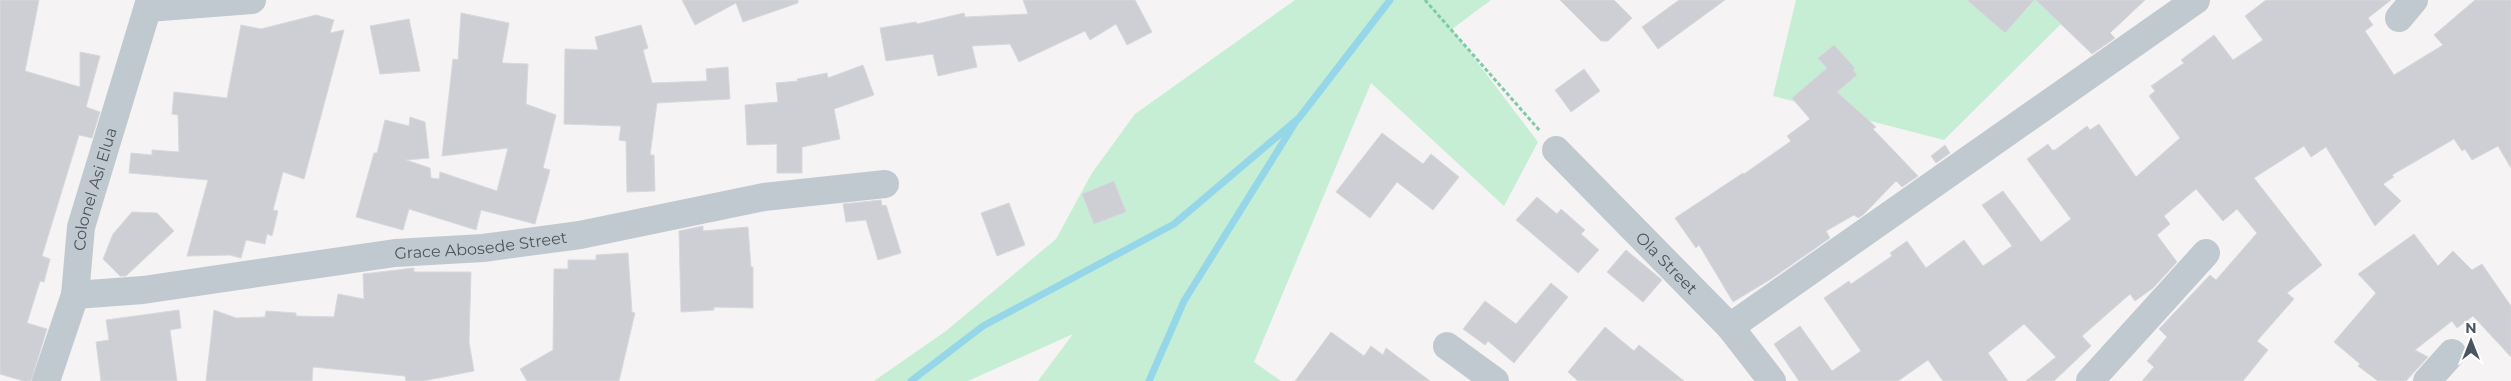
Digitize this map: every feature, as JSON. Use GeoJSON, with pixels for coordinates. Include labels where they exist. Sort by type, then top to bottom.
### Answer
{"type":"FeatureCollection","features":[{"type":"Feature","properties":{"kind":"street"},"geometry":{"type":"LineString","coordinates":[[149,4],[252,0]]}},
{"type":"Feature","properties":{"kind":"street"},"geometry":{"type":"LineString","coordinates":[[1730,326],[2196,0]]}},
{"type":"Feature","properties":{"kind":"street","name":"Colonel Asi Elua"},"geometry":{"type":"LineString","coordinates":[[46,381],[75,295],[81,227],[149,4]]}},
{"type":"Feature","properties":{"kind":"street","name":"Ola Street"},"geometry":{"type":"LineString","coordinates":[[1556,150],[1730,326],[1772,381]]}},
{"type":"Feature","properties":{"kind":"street","name":"Grace Abosede Street"},"geometry":{"type":"LineString","coordinates":[[75,295],[143,290],[395,252],[483,248],[570,236],[764,197],[885,184]]}},
{"type":"Feature","properties":{"kind":"street"},"geometry":{"type":"LineString","coordinates":[[2090,381],[2206,253]]}},
{"type":"Feature","properties":{"kind":"street"},"geometry":{"type":"LineString","coordinates":[[1447,346],[1495,381]]}},
{"type":"Feature","properties":{"kind":"street"},"geometry":{"type":"LineString","coordinates":[[2427,381],[2452,353]]}},
{"type":"Feature","properties":{"kind":"path"},"geometry":{"type":"LineString","coordinates":[[1426,1],[1556,150]]}},
{"type":"Feature","properties":{"kind":"green space"},"geometry":{"type":"Polygon","coordinates":[[[1295,0],[1491,0],[1452,29],[1538,142],[1504,206],[1371,83],[1254,362],[1281,381],[1038,381],[1073,334],[968,381],[874,381],[946,331],[1056,239],[1092,173],[1135,114],[1295,0]]]}},
{"type":"Feature","properties":{"kind":"green space"},"geometry":{"type":"Polygon","coordinates":[[[1796,0],[2065,0],[2067,18],[1944,140],[1773,96],[1796,0]]]}},
{"type":"Feature","properties":{"kind":"building"},"geometry":{"type":"Polygon","coordinates":[[[0,0],[39,0],[25,71],[80,87],[80,52],[100,56],[86,107],[100,112],[92,138],[79,135],[42,256],[50,259],[44,282],[40,281],[27,323],[47,329],[31,381],[23,381],[0,374],[0,0]]]}},
{"type":"Feature","properties":{"kind":"building"},"geometry":{"type":"Polygon","coordinates":[[[682,0],[798,0],[798,3],[743,22],[736,3],[695,25],[682,0]]]}},
{"type":"Feature","properties":{"kind":"building"},"geometry":{"type":"Polygon","coordinates":[[[1023,0],[1135,0],[1152,32],[1127,45],[1116,24],[1090,40],[1085,31],[1019,62],[1010,44],[972,46],[977,67],[938,76],[933,54],[886,61],[880,28],[916,22],[917,24],[964,13],[965,17],[1028,14],[1023,0]]]}},
{"type":"Feature","properties":{"kind":"building"},"geometry":{"type":"Polygon","coordinates":[[[1560,0],[1614,0],[1632,18],[1608,41],[1601,41],[1560,0]]]}},
{"type":"Feature","properties":{"kind":"building"},"geometry":{"type":"Polygon","coordinates":[[[1679,0],[1725,0],[1658,49],[1642,27],[1679,0]]]}},
{"type":"Feature","properties":{"kind":"building"},"geometry":{"type":"Polygon","coordinates":[[[1967,0],[2034,0],[2005,33],[1967,0]]]}},
{"type":"Feature","properties":{"kind":"building"},"geometry":{"type":"Polygon","coordinates":[[[2036,0],[2145,0],[2110,33],[2115,38],[2092,54],[2036,0]]]}},
{"type":"Feature","properties":{"kind":"building"},"geometry":{"type":"Polygon","coordinates":[[[2266,0],[2391,0],[2368,18],[2373,25],[2365,31],[2394,75],[2443,45],[2434,35],[2475,0],[2511,0],[2511,168],[2498,146],[2472,160],[2465,149],[2462,151],[2454,139],[2392,175],[2394,177],[2383,184],[2401,201],[2375,226],[2326,147],[2311,157],[2304,146],[2254,178],[2322,265],[2287,293],[2294,299],[2257,341],[2268,350],[2243,381],[2142,381],[2154,367],[2147,361],[2167,337],[2159,329],[2210,275],[2216,280],[2257,233],[2237,209],[2223,221],[2196,189],[2164,216],[2170,224],[2157,235],[2177,262],[2153,288],[2135,301],[2130,294],[2082,336],[2091,346],[2054,381],[2026,381],[2056,357],[2024,324],[1988,353],[2008,381],[1943,381],[1928,360],[1898,381],[1799,381],[1774,344],[1800,326],[1832,371],[1861,351],[1824,298],[1849,281],[1851,284],[1892,256],[1890,253],[1907,241],[1926,268],[1964,240],[1983,266],[2012,246],[1982,205],[2003,191],[2041,242],[2071,219],[2027,159],[2048,144],[2052,150],[2055,150],[2087,126],[2090,130],[2099,124],[2136,177],[2180,138],[2149,96],[2155,91],[2151,86],[2184,63],[2181,60],[2214,35],[2233,60],[2263,40],[2245,16],[2266,0]]]}},
{"type":"Feature","properties":{"kind":"building"},"geometry":{"type":"Polygon","coordinates":[[[461,13],[509,23],[502,63],[528,64],[526,104],[556,115],[543,168],[550,170],[535,224],[481,210],[476,230],[409,209],[403,230],[356,217],[374,153],[377,153],[385,120],[409,126],[410,117],[425,122],[429,158],[406,160],[430,168],[431,178],[439,179],[440,172],[497,191],[508,148],[442,156],[453,59],[458,60],[461,13]]]}},
{"type":"Feature","properties":{"kind":"building"},"geometry":{"type":"Polygon","coordinates":[[[316,15],[334,20],[330,33],[344,30],[304,179],[283,172],[273,210],[278,211],[272,236],[267,234],[265,244],[246,240],[241,258],[230,255],[187,256],[208,180],[129,173],[131,153],[152,155],[152,150],[179,152],[178,115],[172,114],[174,92],[227,98],[241,25],[261,29],[316,15]]]}},
{"type":"Feature","properties":{"kind":"building"},"geometry":{"type":"Polygon","coordinates":[[[409,19],[420,71],[380,74],[370,26],[409,19]]]}},
{"type":"Feature","properties":{"kind":"building"},"geometry":{"type":"Polygon","coordinates":[[[641,25],[648,48],[643,50],[652,83],[707,81],[706,69],[728,67],[730,99],[657,103],[650,155],[654,155],[655,191],[627,192],[626,141],[619,140],[621,126],[564,124],[565,49],[598,50],[595,37],[641,25]]]}},
{"type":"Feature","properties":{"kind":"building"},"geometry":{"type":"Polygon","coordinates":[[[1834,45],[1855,68],[1853,70],[1857,75],[1837,92],[1876,127],[1873,129],[1918,176],[1902,187],[1896,181],[1863,215],[1858,218],[1854,215],[1826,231],[1830,238],[1771,279],[1733,302],[1699,245],[1696,248],[1675,218],[1744,174],[1791,141],[1787,136],[1810,119],[1792,98],[1827,68],[1818,58],[1834,45]]]}},
{"type":"Feature","properties":{"kind":"building"},"geometry":{"type":"Polygon","coordinates":[[[863,65],[874,95],[834,109],[840,139],[802,147],[802,173],[777,173],[777,144],[747,145],[745,105],[778,102],[776,83],[798,81],[797,79],[827,73],[828,78],[863,65]]]}},
{"type":"Feature","properties":{"kind":"building"},"geometry":{"type":"Polygon","coordinates":[[[1584,69],[1600,91],[1571,112],[1555,90],[1584,69]]]}},
{"type":"Feature","properties":{"kind":"building"},"geometry":{"type":"Polygon","coordinates":[[[1382,133],[1423,164],[1431,154],[1459,177],[1433,210],[1397,182],[1370,218],[1336,192],[1382,133]]]}},
{"type":"Feature","properties":{"kind":"building"},"geometry":{"type":"Polygon","coordinates":[[[1945,145],[1950,153],[1936,163],[1931,156],[1945,145]]]}},
{"type":"Feature","properties":{"kind":"building"},"geometry":{"type":"Polygon","coordinates":[[[1114,181],[1126,212],[1094,224],[1082,194],[1114,181]]]}},
{"type":"Feature","properties":{"kind":"building"},"geometry":{"type":"Polygon","coordinates":[[[1537,197],[1557,214],[1561,209],[1585,230],[1581,234],[1599,250],[1578,273],[1516,220],[1537,197]]]}},
{"type":"Feature","properties":{"kind":"building"},"geometry":{"type":"Polygon","coordinates":[[[881,200],[882,206],[886,205],[901,253],[878,260],[866,220],[846,222],[843,204],[881,200]]]}},
{"type":"Feature","properties":{"kind":"building"},"geometry":{"type":"Polygon","coordinates":[[[1009,203],[1025,245],[997,256],[981,213],[1009,203]]]}},
{"type":"Feature","properties":{"kind":"building"},"geometry":{"type":"Polygon","coordinates":[[[132,212],[157,213],[174,231],[126,276],[120,276],[103,259],[113,234],[132,212]]]}},
{"type":"Feature","properties":{"kind":"building"},"geometry":{"type":"Polygon","coordinates":[[[703,226],[703,231],[748,227],[751,267],[753,267],[753,308],[714,307],[714,310],[681,312],[679,231],[703,226]]]}},
{"type":"Feature","properties":{"kind":"building"},"geometry":{"type":"Polygon","coordinates":[[[2414,234],[2438,266],[2453,251],[2472,270],[2482,264],[2511,306],[2511,357],[2473,316],[2457,328],[2452,321],[2415,350],[2428,357],[2406,381],[2378,381],[2358,366],[2360,364],[2334,342],[2376,293],[2358,274],[2414,234]]]}},
{"type":"Feature","properties":{"kind":"building"},"geometry":{"type":"Polygon","coordinates":[[[1626,250],[1662,280],[1643,302],[1607,272],[1626,250]]]}},
{"type":"Feature","properties":{"kind":"building"},"geometry":{"type":"Polygon","coordinates":[[[628,253],[632,312],[635,313],[619,381],[527,381],[520,369],[553,350],[554,269],[568,269],[568,260],[596,260],[596,255],[628,253]]]}},
{"type":"Feature","properties":{"kind":"building"},"geometry":{"type":"Polygon","coordinates":[[[414,268],[414,272],[471,272],[469,342],[474,371],[423,381],[406,381],[405,376],[313,367],[312,381],[206,381],[214,310],[236,318],[265,317],[266,311],[296,313],[296,316],[334,317],[338,294],[364,299],[363,274],[414,268]]]}},
{"type":"Feature","properties":{"kind":"building"},"geometry":{"type":"Polygon","coordinates":[[[1551,283],[1568,297],[1514,363],[1488,341],[1485,345],[1463,329],[1485,301],[1516,324],[1551,283]]]}},
{"type":"Feature","properties":{"kind":"building"},"geometry":{"type":"Polygon","coordinates":[[[179,310],[181,328],[170,330],[177,381],[101,381],[96,342],[109,340],[106,320],[179,310]]]}},
{"type":"Feature","properties":{"kind":"building"},"geometry":{"type":"Polygon","coordinates":[[[1605,327],[1634,351],[1639,345],[1684,381],[1578,381],[1568,372],[1605,327]]]}},
{"type":"Feature","properties":{"kind":"building"},"geometry":{"type":"Polygon","coordinates":[[[1331,332],[1364,356],[1371,346],[1383,355],[1386,348],[1430,381],[1295,381],[1331,332]]]}},
{"type":"Feature","properties":{"kind":"waterway"},"geometry":{"type":"LineString","coordinates":[[911,381],[983,326],[1174,224],[1299,118],[1390,0]]}},
{"type":"Feature","properties":{"kind":"waterway"},"geometry":{"type":"LineString","coordinates":[[1149,381],[1184,301],[1295,123]]}}]}
